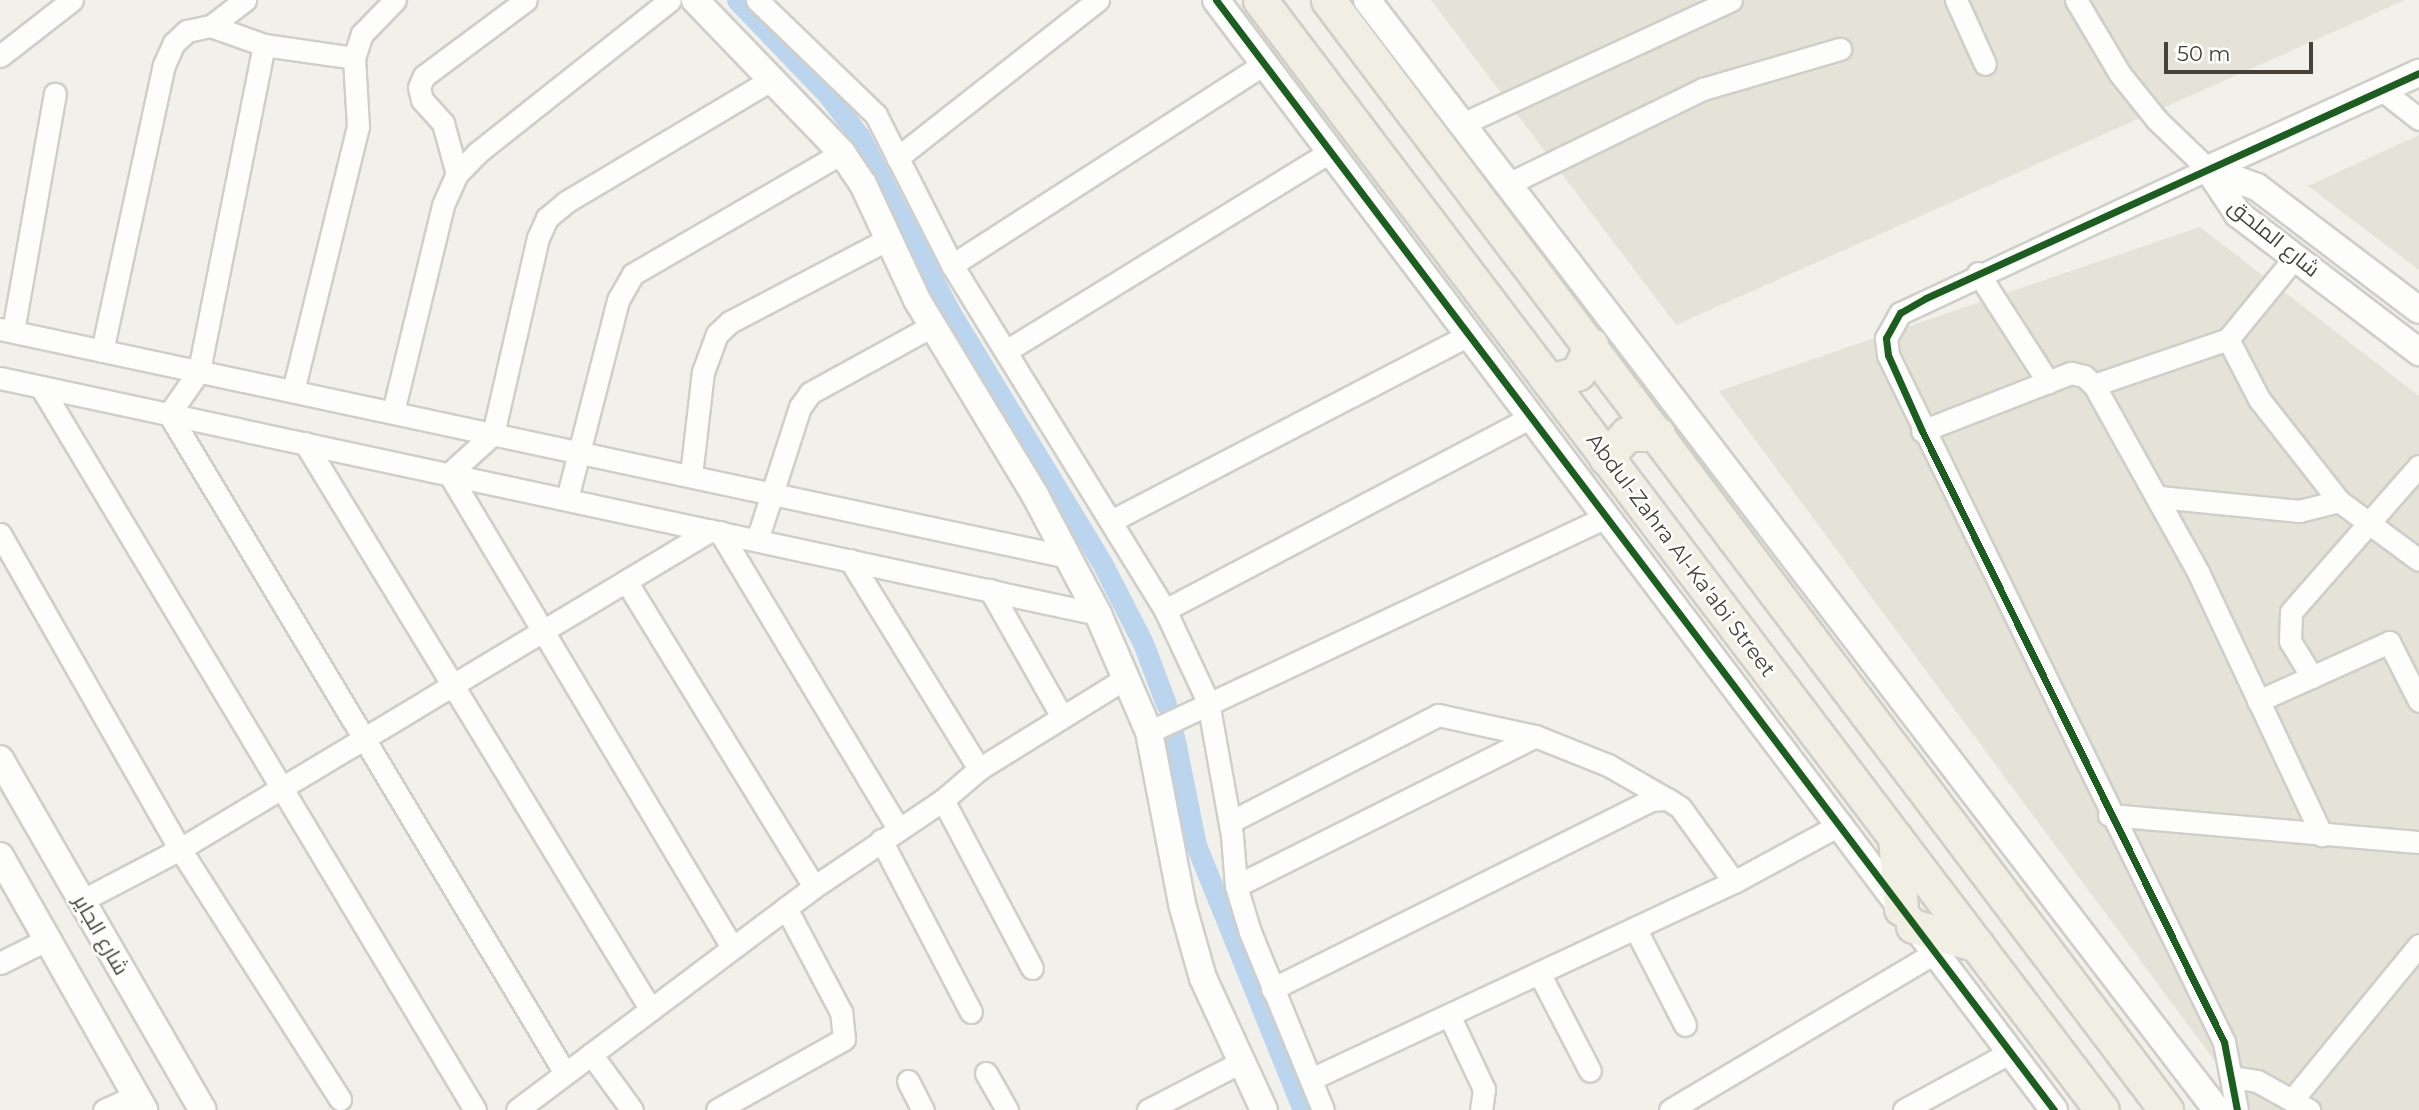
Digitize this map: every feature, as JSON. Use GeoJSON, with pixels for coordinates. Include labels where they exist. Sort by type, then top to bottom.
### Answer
{"type":"FeatureCollection","features":[{"type":"Feature","properties":{"kind":"main road","name":"Abdul-Zahra Al-Ka'abi Street"},"geometry":{"type":"LineString","coordinates":[[1260,0],[2102,1110]]}},
{"type":"Feature","properties":{"kind":"main road"},"geometry":{"type":"LineString","coordinates":[[1328,0],[2166,1110]]}},
{"type":"Feature","properties":{"kind":"main road"},"geometry":{"type":"LineString","coordinates":[[1549,381],[1578,373],[1591,345]]}},
{"type":"Feature","properties":{"kind":"main road"},"geometry":{"type":"LineString","coordinates":[[1606,458],[1627,434],[1658,434]]}},
{"type":"Feature","properties":{"kind":"main road"},"geometry":{"type":"LineString","coordinates":[[1895,837],[1907,918],[1977,945]]}},
{"type":"Feature","properties":{"kind":"street"},"geometry":{"type":"LineString","coordinates":[[0,56],[72,0]]}},
{"type":"Feature","properties":{"kind":"street"},"geometry":{"type":"LineString","coordinates":[[102,351],[164,65],[174,43],[187,31],[211,26],[245,0]]}},
{"type":"Feature","properties":{"kind":"street"},"geometry":{"type":"LineString","coordinates":[[293,391],[358,127],[354,58],[362,34],[396,0]]}},
{"type":"Feature","properties":{"kind":"street"},"geometry":{"type":"LineString","coordinates":[[457,174],[443,123],[422,100],[419,88],[424,76],[526,0]]}},
{"type":"Feature","properties":{"kind":"street"},"geometry":{"type":"LineString","coordinates":[[393,412],[443,205],[457,174],[477,153],[670,0]]}},
{"type":"Feature","properties":{"kind":"street"},"geometry":{"type":"LineString","coordinates":[[695,0],[842,153],[932,326],[1068,557],[1098,614],[1149,732],[1182,904],[1203,978],[1264,1110]]}},
{"type":"Feature","properties":{"kind":"street"},"geometry":{"type":"LineString","coordinates":[[757,0],[876,115],[951,265],[1113,520],[1166,610],[1209,702],[1230,822],[1236,886],[1272,989],[1323,1110]]}},
{"type":"Feature","properties":{"kind":"street"},"geometry":{"type":"LineString","coordinates":[[897,158],[1098,0]]}},
{"type":"Feature","properties":{"kind":"street"},"geometry":{"type":"LineString","coordinates":[[1216,0],[1841,824],[1907,918],[2054,1110]]}},
{"type":"Feature","properties":{"kind":"street"},"geometry":{"type":"LineString","coordinates":[[1367,0],[2217,1110]]}},
{"type":"Feature","properties":{"kind":"street"},"geometry":{"type":"LineString","coordinates":[[1462,124],[1731,0]]}},
{"type":"Feature","properties":{"kind":"street"},"geometry":{"type":"LineString","coordinates":[[1956,0],[1985,64]]}},
{"type":"Feature","properties":{"kind":"street"},"geometry":{"type":"LineString","coordinates":[[2076,0],[2120,74],[2157,120],[2208,169]]}},
{"type":"Feature","properties":{"kind":"street"},"geometry":{"type":"LineString","coordinates":[[211,26],[264,46],[354,58]]}},
{"type":"Feature","properties":{"kind":"street"},"geometry":{"type":"LineString","coordinates":[[169,414],[199,371],[264,46]]}},
{"type":"Feature","properties":{"kind":"street"},"geometry":{"type":"LineString","coordinates":[[1508,184],[1703,89],[1840,49]]}},
{"type":"Feature","properties":{"kind":"street"},"geometry":{"type":"LineString","coordinates":[[951,265],[1265,63]]}},
{"type":"Feature","properties":{"kind":"street"},"geometry":{"type":"LineString","coordinates":[[2237,1110],[2224,1042],[2109,816],[1922,431],[1888,355],[1886,338],[1900,313],[1978,273],[2419,73]]}},
{"type":"Feature","properties":{"kind":"street"},"geometry":{"type":"LineString","coordinates":[[449,474],[493,433],[538,238],[547,218],[566,202],[772,79]]}},
{"type":"Feature","properties":{"kind":"street"},"geometry":{"type":"LineString","coordinates":[[2382,90],[2419,119]]}},
{"type":"Feature","properties":{"kind":"street"},"geometry":{"type":"LineString","coordinates":[[55,94],[7,330],[1068,557]]}},
{"type":"Feature","properties":{"kind":"street"},"geometry":{"type":"LineString","coordinates":[[1006,351],[1331,151]]}},
{"type":"Feature","properties":{"kind":"street"},"geometry":{"type":"LineString","coordinates":[[567,499],[618,300],[634,274],[842,153]]}},
{"type":"Feature","properties":{"kind":"street","name":"شارع الملحق"},"geometry":{"type":"LineString","coordinates":[[2208,169],[2233,208],[2419,352]]}},
{"type":"Feature","properties":{"kind":"street","name":"شارع الملحق"},"geometry":{"type":"LineString","coordinates":[[2208,169],[2257,187],[2419,310]]}},
{"type":"Feature","properties":{"kind":"street"},"geometry":{"type":"LineString","coordinates":[[691,475],[703,372],[717,334],[730,323],[888,239]]}},
{"type":"Feature","properties":{"kind":"street"},"geometry":{"type":"LineString","coordinates":[[2094,385],[2228,338],[2295,257]]}},
{"type":"Feature","properties":{"kind":"street"},"geometry":{"type":"LineString","coordinates":[[1978,273],[2048,382]]}},
{"type":"Feature","properties":{"kind":"street"},"geometry":{"type":"LineString","coordinates":[[757,540],[800,407],[810,393],[932,326]]}},
{"type":"Feature","properties":{"kind":"street"},"geometry":{"type":"LineString","coordinates":[[1113,520],[1469,335]]}},
{"type":"Feature","properties":{"kind":"street"},"geometry":{"type":"LineString","coordinates":[[2228,338],[2259,399],[2339,500],[2419,560]]}},
{"type":"Feature","properties":{"kind":"street"},"geometry":{"type":"LineString","coordinates":[[1922,431],[2071,373],[2084,376],[2094,385],[2159,497],[2322,835]]}},
{"type":"Feature","properties":{"kind":"street"},"geometry":{"type":"LineString","coordinates":[[0,378],[1098,614]]}},
{"type":"Feature","properties":{"kind":"street"},"geometry":{"type":"LineString","coordinates":[[41,387],[279,789],[475,1110]]}},
{"type":"Feature","properties":{"kind":"street"},"geometry":{"type":"LineString","coordinates":[[169,414],[565,1073]]}},
{"type":"Feature","properties":{"kind":"street"},"geometry":{"type":"LineString","coordinates":[[1166,610],[1531,417]]}},
{"type":"Feature","properties":{"kind":"street"},"geometry":{"type":"LineString","coordinates":[[305,443],[651,1010]]}},
{"type":"Feature","properties":{"kind":"street"},"geometry":{"type":"LineString","coordinates":[[2312,677],[2290,641],[2291,612],[2367,521],[2419,466]]}},
{"type":"Feature","properties":{"kind":"street"},"geometry":{"type":"LineString","coordinates":[[449,474],[541,632],[732,947]]}},
{"type":"Feature","properties":{"kind":"street"},"geometry":{"type":"LineString","coordinates":[[2159,497],[2299,511],[2339,500]]}},
{"type":"Feature","properties":{"kind":"street"},"geometry":{"type":"LineString","coordinates":[[1149,732],[1606,517]]}},
{"type":"Feature","properties":{"kind":"street"},"geometry":{"type":"LineString","coordinates":[[81,901],[180,849],[626,581],[715,531]]}},
{"type":"Feature","properties":{"kind":"street"},"geometry":{"type":"LineString","coordinates":[[715,531],[890,834],[971,1012]]}},
{"type":"Feature","properties":{"kind":"street"},"geometry":{"type":"LineString","coordinates":[[0,534],[180,849],[340,1099]]}},
{"type":"Feature","properties":{"kind":"street"},"geometry":{"type":"LineString","coordinates":[[850,560],[979,769]]}},
{"type":"Feature","properties":{"kind":"street"},"geometry":{"type":"LineString","coordinates":[[626,581],[814,887]]}},
{"type":"Feature","properties":{"kind":"street"},"geometry":{"type":"LineString","coordinates":[[990,590],[1061,715]]}},
{"type":"Feature","properties":{"kind":"street"},"geometry":{"type":"LineString","coordinates":[[2258,701],[2389,642],[2419,701]]}},
{"type":"Feature","properties":{"kind":"street"},"geometry":{"type":"LineString","coordinates":[[517,1110],[814,887],[943,800],[979,769],[1061,715],[1124,679]]}},
{"type":"Feature","properties":{"kind":"street"},"geometry":{"type":"LineString","coordinates":[[1230,822],[1438,715],[1535,736],[1608,765],[1680,807],[1734,882]]}},
{"type":"Feature","properties":{"kind":"street"},"geometry":{"type":"LineString","coordinates":[[1236,886],[1535,736]]}},
{"type":"Feature","properties":{"kind":"street","name":"شارع الجاير"},"geometry":{"type":"LineString","coordinates":[[0,759],[203,1110]]}},
{"type":"Feature","properties":{"kind":"street"},"geometry":{"type":"LineString","coordinates":[[1272,989],[1651,800],[1667,799]]}},
{"type":"Feature","properties":{"kind":"street"},"geometry":{"type":"LineString","coordinates":[[943,800],[1032,968]]}},
{"type":"Feature","properties":{"kind":"street"},"geometry":{"type":"LineString","coordinates":[[2109,816],[2419,842]]}},
{"type":"Feature","properties":{"kind":"street"},"geometry":{"type":"LineString","coordinates":[[1311,1079],[1734,882],[1841,824]]}},
{"type":"Feature","properties":{"kind":"street"},"geometry":{"type":"LineString","coordinates":[[0,856],[140,1103],[104,1110]]}},
{"type":"Feature","properties":{"kind":"street"},"geometry":{"type":"LineString","coordinates":[[717,1110],[844,1039],[841,1012],[786,908]]}},
{"type":"Feature","properties":{"kind":"street"},"geometry":{"type":"LineString","coordinates":[[1635,928],[1685,1025]]}},
{"type":"Feature","properties":{"kind":"street"},"geometry":{"type":"LineString","coordinates":[[0,963],[48,939]]}},
{"type":"Feature","properties":{"kind":"street"},"geometry":{"type":"LineString","coordinates":[[2232,1077],[2257,1081],[2301,1104],[2419,945]]}},
{"type":"Feature","properties":{"kind":"street"},"geometry":{"type":"LineString","coordinates":[[1670,1110],[1934,953]]}},
{"type":"Feature","properties":{"kind":"street"},"geometry":{"type":"LineString","coordinates":[[1539,973],[1590,1071]]}},
{"type":"Feature","properties":{"kind":"street"},"geometry":{"type":"LineString","coordinates":[[1449,1015],[1484,1089],[1480,1110]]}},
{"type":"Feature","properties":{"kind":"street"},"geometry":{"type":"LineString","coordinates":[[1904,1110],[2011,1052]]}},
{"type":"Feature","properties":{"kind":"street"},"geometry":{"type":"LineString","coordinates":[[591,1054],[632,1110]]}},
{"type":"Feature","properties":{"kind":"street"},"geometry":{"type":"LineString","coordinates":[[1148,1110],[1241,1062]]}},
{"type":"Feature","properties":{"kind":"street"},"geometry":{"type":"LineString","coordinates":[[986,1073],[1007,1110]]}},
{"type":"Feature","properties":{"kind":"street"},"geometry":{"type":"LineString","coordinates":[[908,1081],[923,1110]]}},
{"type":"Feature","properties":{"kind":"shaded area"},"geometry":{"type":"Polygon","coordinates":[[[1431,0],[2405,0],[1676,325],[1431,0]]]}},
{"type":"Feature","properties":{"kind":"shaded area"},"geometry":{"type":"Polygon","coordinates":[[[2419,135],[2419,270],[2308,186],[2419,135]]]}},
{"type":"Feature","properties":{"kind":"shaded area"},"geometry":{"type":"Polygon","coordinates":[[[2200,227],[2419,396],[2419,1110],[2251,1110],[1719,391],[2200,227]]]}},
{"type":"Feature","properties":{"kind":"waterway"},"geometry":{"type":"LineString","coordinates":[[737,0],[828,95],[860,137],[950,312],[1101,561],[1143,643],[1166,704]]}},
{"type":"Feature","properties":{"kind":"waterway"},"geometry":{"type":"LineString","coordinates":[[1174,736],[1196,845],[1303,1110]]}},
{"type":"Feature","properties":{"kind":"cycle path"},"geometry":{"type":"LineString","coordinates":[[1216,0],[2054,1110]]}},
{"type":"Feature","properties":{"kind":"cycle path"},"geometry":{"type":"LineString","coordinates":[[2237,1110],[2224,1042],[1922,431],[1888,355],[1886,338],[1900,313],[1926,298],[2419,73]]}}]}
